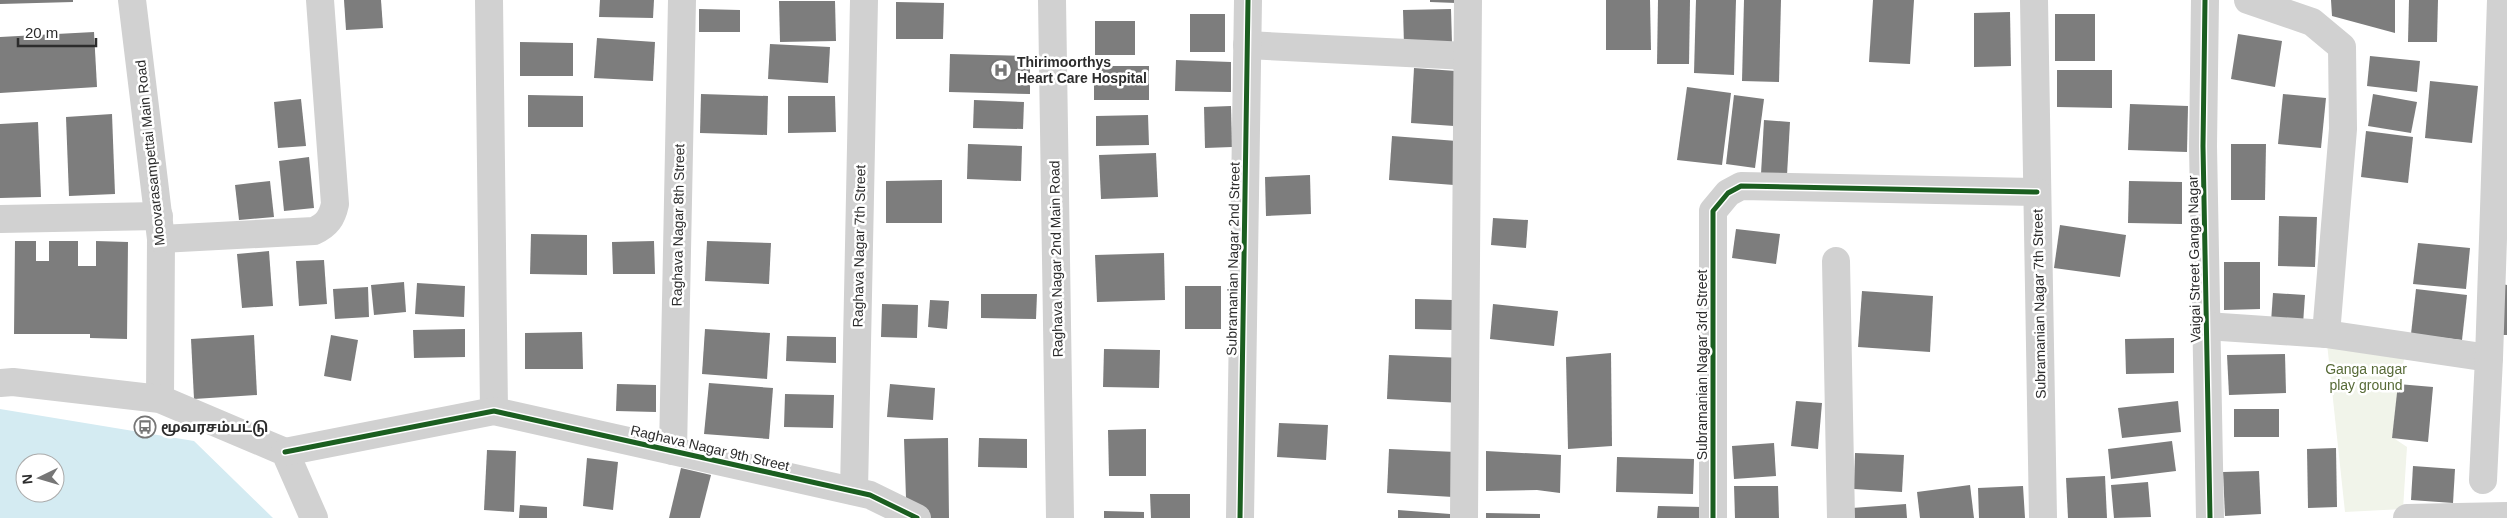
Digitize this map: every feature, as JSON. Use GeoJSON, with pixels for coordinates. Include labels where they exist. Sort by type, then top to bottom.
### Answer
{"type":"FeatureCollection","features":[{"type":"Feature","properties":{"kind":"street","name":"Moovarasampettai Main Road"},"geometry":{"type":"LineString","coordinates":[[132,0],[160,228],[160,399]]}},
{"type":"Feature","properties":{"kind":"street"},"geometry":{"type":"LineString","coordinates":[[0,219],[160,228],[314,231],[323,227],[333,216],[335,204],[320,0]]}},
{"type":"Feature","properties":{"kind":"street"},"geometry":{"type":"LineString","coordinates":[[0,383],[13,382],[160,399],[285,452],[494,411],[489,0]]}},
{"type":"Feature","properties":{"kind":"street","name":"Raghava Nagar 8th Street"},"geometry":{"type":"LineString","coordinates":[[673,451],[682,0]]}},
{"type":"Feature","properties":{"kind":"street","name":"Raghava Nagar 7th Street"},"geometry":{"type":"LineString","coordinates":[[854,491],[864,0]]}},
{"type":"Feature","properties":{"kind":"street","name":"Raghava Nagar 2nd Main Road"},"geometry":{"type":"LineString","coordinates":[[1052,0],[1060,518]]}},
{"type":"Feature","properties":{"kind":"street","name":"Subramanian Nagar 2nd Street"},"geometry":{"type":"LineString","coordinates":[[1240,518],[1248,0]]}},
{"type":"Feature","properties":{"kind":"street"},"geometry":{"type":"LineString","coordinates":[[1464,518],[1468,0]]}},
{"type":"Feature","properties":{"kind":"street","name":"Subramanian Nagar 7th Street"},"geometry":{"type":"LineString","coordinates":[[2034,0],[2043,518]]}},
{"type":"Feature","properties":{"kind":"street","name":"Vaigai Street Ganga Nagar"},"geometry":{"type":"LineString","coordinates":[[2205,0],[2203,146],[2210,518]]}},
{"type":"Feature","properties":{"kind":"street"},"geometry":{"type":"LineString","coordinates":[[2248,0],[2312,22],[2342,47],[2343,129],[2326,334]]}},
{"type":"Feature","properties":{"kind":"street"},"geometry":{"type":"LineString","coordinates":[[2483,480],[2500,189],[2501,0]]}},
{"type":"Feature","properties":{"kind":"street"},"geometry":{"type":"LineString","coordinates":[[1247,45],[1467,56]]}},
{"type":"Feature","properties":{"kind":"street","name":"Subramanian Nagar 3rd Street"},"geometry":{"type":"LineString","coordinates":[[1713,518],[1713,211],[1728,193],[1741,186],[1832,186],[2037,192]]}},
{"type":"Feature","properties":{"kind":"street"},"geometry":{"type":"LineString","coordinates":[[1836,261],[1841,518]]}},
{"type":"Feature","properties":{"kind":"street"},"geometry":{"type":"LineString","coordinates":[[2206,326],[2326,334],[2489,358]]}},
{"type":"Feature","properties":{"kind":"street","name":"Raghava Nagar 9th Street"},"geometry":{"type":"LineString","coordinates":[[494,411],[870,495],[917,518]]}},
{"type":"Feature","properties":{"kind":"street"},"geometry":{"type":"LineString","coordinates":[[285,452],[314,518]]}},
{"type":"Feature","properties":{"kind":"street"},"geometry":{"type":"LineString","coordinates":[[2408,518],[2507,516]]}},
{"type":"Feature","properties":{"kind":"green space","name":"Ganga nagar play ground"},"geometry":{"type":"Polygon","coordinates":[[[2326,334],[2406,346],[2392,437],[2407,447],[2403,509],[2345,512],[2326,334]]]}},
{"type":"Feature","properties":{"kind":"water"},"geometry":{"type":"Polygon","coordinates":[[[0,409],[194,441],[273,518],[0,518],[0,409]]]}},
{"type":"Feature","properties":{"kind":"building"},"geometry":{"type":"Polygon","coordinates":[[[0,0],[73,0],[73,2],[0,4],[0,0]]]}},
{"type":"Feature","properties":{"kind":"building"},"geometry":{"type":"Polygon","coordinates":[[[344,0],[381,0],[383,28],[346,30],[344,0]]]}},
{"type":"Feature","properties":{"kind":"building"},"geometry":{"type":"Polygon","coordinates":[[[600,0],[654,0],[653,18],[599,17],[600,0]]]}},
{"type":"Feature","properties":{"kind":"building"},"geometry":{"type":"Polygon","coordinates":[[[1430,0],[1456,0],[1456,3],[1430,2],[1430,0]]]}},
{"type":"Feature","properties":{"kind":"building"},"geometry":{"type":"Polygon","coordinates":[[[1606,0],[1650,0],[1651,50],[1606,50],[1606,0]]]}},
{"type":"Feature","properties":{"kind":"building"},"geometry":{"type":"Polygon","coordinates":[[[1658,0],[1690,0],[1689,64],[1657,64],[1658,0]]]}},
{"type":"Feature","properties":{"kind":"building"},"geometry":{"type":"Polygon","coordinates":[[[1696,0],[1736,0],[1734,75],[1694,73],[1696,0]]]}},
{"type":"Feature","properties":{"kind":"building"},"geometry":{"type":"Polygon","coordinates":[[[1744,0],[1781,0],[1779,82],[1742,81],[1744,0]]]}},
{"type":"Feature","properties":{"kind":"building"},"geometry":{"type":"Polygon","coordinates":[[[1873,0],[1914,0],[1910,64],[1869,62],[1873,0]]]}},
{"type":"Feature","properties":{"kind":"building"},"geometry":{"type":"Polygon","coordinates":[[[2331,0],[2395,0],[2395,33],[2332,16],[2331,0]]]}},
{"type":"Feature","properties":{"kind":"building"},"geometry":{"type":"Polygon","coordinates":[[[2409,0],[2438,0],[2437,42],[2408,42],[2409,0]]]}},
{"type":"Feature","properties":{"kind":"building"},"geometry":{"type":"Polygon","coordinates":[[[779,1],[835,1],[836,41],[780,42],[779,1]]]}},
{"type":"Feature","properties":{"kind":"building"},"geometry":{"type":"Polygon","coordinates":[[[896,2],[944,3],[943,39],[896,39],[896,2]]]}},
{"type":"Feature","properties":{"kind":"building"},"geometry":{"type":"Polygon","coordinates":[[[699,9],[740,10],[740,32],[699,32],[699,9]]]}},
{"type":"Feature","properties":{"kind":"building"},"geometry":{"type":"Polygon","coordinates":[[[1451,9],[1452,44],[1404,45],[1403,10],[1451,9]]]}},
{"type":"Feature","properties":{"kind":"building"},"geometry":{"type":"Polygon","coordinates":[[[2010,12],[2011,66],[1974,67],[1974,13],[2010,12]]]}},
{"type":"Feature","properties":{"kind":"building"},"geometry":{"type":"Polygon","coordinates":[[[1190,14],[1225,14],[1225,52],[1190,52],[1190,14]]]}},
{"type":"Feature","properties":{"kind":"building"},"geometry":{"type":"Polygon","coordinates":[[[2055,14],[2095,14],[2095,61],[2055,61],[2055,14]]]}},
{"type":"Feature","properties":{"kind":"building"},"geometry":{"type":"Polygon","coordinates":[[[1095,21],[1135,21],[1135,55],[1095,55],[1095,21]]]}},
{"type":"Feature","properties":{"kind":"building"},"geometry":{"type":"Polygon","coordinates":[[[94,32],[97,87],[0,93],[0,37],[94,32]]]}},
{"type":"Feature","properties":{"kind":"building"},"geometry":{"type":"Polygon","coordinates":[[[2238,34],[2282,41],[2275,87],[2231,79],[2238,34]]]}},
{"type":"Feature","properties":{"kind":"building"},"geometry":{"type":"Polygon","coordinates":[[[597,38],[655,42],[653,81],[594,78],[597,38]]]}},
{"type":"Feature","properties":{"kind":"building"},"geometry":{"type":"Polygon","coordinates":[[[520,42],[573,43],[573,76],[520,76],[520,42]]]}},
{"type":"Feature","properties":{"kind":"building"},"geometry":{"type":"Polygon","coordinates":[[[770,44],[830,47],[828,83],[768,79],[770,44]]]}},
{"type":"Feature","properties":{"kind":"building"},"geometry":{"type":"Polygon","coordinates":[[[950,54],[1030,56],[1030,94],[949,92],[950,54]]]}},
{"type":"Feature","properties":{"kind":"building"},"geometry":{"type":"Polygon","coordinates":[[[2370,56],[2420,61],[2417,92],[2367,86],[2370,56]]]}},
{"type":"Feature","properties":{"kind":"building"},"geometry":{"type":"Polygon","coordinates":[[[1176,60],[1231,62],[1231,92],[1175,91],[1176,60]]]}},
{"type":"Feature","properties":{"kind":"building"},"geometry":{"type":"Polygon","coordinates":[[[1094,66],[1149,66],[1149,100],[1094,100],[1094,66]]]}},
{"type":"Feature","properties":{"kind":"building"},"geometry":{"type":"Polygon","coordinates":[[[1414,68],[1456,71],[1454,126],[1411,123],[1414,68]]]}},
{"type":"Feature","properties":{"kind":"building"},"geometry":{"type":"Polygon","coordinates":[[[2057,70],[2112,70],[2112,108],[2057,107],[2057,70]]]}},
{"type":"Feature","properties":{"kind":"building"},"geometry":{"type":"Polygon","coordinates":[[[2430,81],[2478,86],[2472,143],[2425,138],[2430,81]]]}},
{"type":"Feature","properties":{"kind":"building"},"geometry":{"type":"Polygon","coordinates":[[[1687,87],[1731,93],[1722,165],[1677,160],[1687,87]]]}},
{"type":"Feature","properties":{"kind":"building"},"geometry":{"type":"Polygon","coordinates":[[[701,94],[768,96],[767,135],[700,133],[701,94]]]}},
{"type":"Feature","properties":{"kind":"building"},"geometry":{"type":"Polygon","coordinates":[[[2283,94],[2326,98],[2321,148],[2278,144],[2283,94]]]}},
{"type":"Feature","properties":{"kind":"building"},"geometry":{"type":"Polygon","coordinates":[[[2373,94],[2417,102],[2411,133],[2368,126],[2373,94]]]}},
{"type":"Feature","properties":{"kind":"building"},"geometry":{"type":"Polygon","coordinates":[[[528,95],[583,96],[583,127],[528,127],[528,95]]]}},
{"type":"Feature","properties":{"kind":"building"},"geometry":{"type":"Polygon","coordinates":[[[1734,95],[1764,99],[1755,168],[1726,164],[1734,95]]]}},
{"type":"Feature","properties":{"kind":"building"},"geometry":{"type":"Polygon","coordinates":[[[788,96],[835,96],[836,132],[788,133],[788,96]]]}},
{"type":"Feature","properties":{"kind":"building"},"geometry":{"type":"Polygon","coordinates":[[[301,99],[306,146],[278,148],[274,102],[301,99]]]}},
{"type":"Feature","properties":{"kind":"building"},"geometry":{"type":"Polygon","coordinates":[[[974,100],[1024,102],[1023,129],[973,128],[974,100]]]}},
{"type":"Feature","properties":{"kind":"building"},"geometry":{"type":"Polygon","coordinates":[[[2130,104],[2188,106],[2187,152],[2128,150],[2130,104]]]}},
{"type":"Feature","properties":{"kind":"building"},"geometry":{"type":"Polygon","coordinates":[[[1231,106],[1232,147],[1205,148],[1204,107],[1231,106]]]}},
{"type":"Feature","properties":{"kind":"building"},"geometry":{"type":"Polygon","coordinates":[[[112,114],[115,194],[69,196],[66,117],[112,114]]]}},
{"type":"Feature","properties":{"kind":"building"},"geometry":{"type":"Polygon","coordinates":[[[1148,115],[1149,145],[1096,146],[1096,116],[1148,115]]]}},
{"type":"Feature","properties":{"kind":"building"},"geometry":{"type":"Polygon","coordinates":[[[1764,120],[1790,122],[1787,175],[1761,174],[1764,120]]]}},
{"type":"Feature","properties":{"kind":"building"},"geometry":{"type":"Polygon","coordinates":[[[38,122],[41,197],[0,198],[0,124],[38,122]]]}},
{"type":"Feature","properties":{"kind":"building"},"geometry":{"type":"Polygon","coordinates":[[[2366,131],[2413,137],[2408,183],[2361,177],[2366,131]]]}},
{"type":"Feature","properties":{"kind":"building"},"geometry":{"type":"Polygon","coordinates":[[[1392,136],[1457,141],[1454,185],[1389,180],[1392,136]]]}},
{"type":"Feature","properties":{"kind":"building"},"geometry":{"type":"Polygon","coordinates":[[[968,144],[1022,146],[1021,181],[967,179],[968,144]]]}},
{"type":"Feature","properties":{"kind":"building"},"geometry":{"type":"Polygon","coordinates":[[[2231,144],[2266,144],[2265,200],[2231,200],[2231,144]]]}},
{"type":"Feature","properties":{"kind":"building"},"geometry":{"type":"Polygon","coordinates":[[[1156,153],[1158,197],[1101,199],[1099,155],[1156,153]]]}},
{"type":"Feature","properties":{"kind":"building"},"geometry":{"type":"Polygon","coordinates":[[[309,157],[314,208],[284,211],[279,161],[309,157]]]}},
{"type":"Feature","properties":{"kind":"building"},"geometry":{"type":"Polygon","coordinates":[[[1310,175],[1311,214],[1266,216],[1265,177],[1310,175]]]}},
{"type":"Feature","properties":{"kind":"building"},"geometry":{"type":"Polygon","coordinates":[[[942,180],[942,223],[886,223],[886,181],[942,180]]]}},
{"type":"Feature","properties":{"kind":"building"},"geometry":{"type":"Polygon","coordinates":[[[270,181],[274,217],[239,220],[235,185],[270,181]]]}},
{"type":"Feature","properties":{"kind":"building"},"geometry":{"type":"Polygon","coordinates":[[[2129,181],[2182,182],[2182,224],[2128,223],[2129,181]]]}},
{"type":"Feature","properties":{"kind":"building"},"geometry":{"type":"Polygon","coordinates":[[[2279,216],[2317,217],[2315,267],[2278,266],[2279,216]]]}},
{"type":"Feature","properties":{"kind":"building"},"geometry":{"type":"Polygon","coordinates":[[[1493,218],[1528,220],[1526,248],[1491,245],[1493,218]]]}},
{"type":"Feature","properties":{"kind":"building"},"geometry":{"type":"Polygon","coordinates":[[[2060,225],[2126,235],[2120,277],[2054,268],[2060,225]]]}},
{"type":"Feature","properties":{"kind":"building"},"geometry":{"type":"Polygon","coordinates":[[[1736,229],[1780,234],[1776,264],[1732,258],[1736,229]]]}},
{"type":"Feature","properties":{"kind":"building"},"geometry":{"type":"Polygon","coordinates":[[[531,234],[587,235],[587,275],[530,274],[531,234]]]}},
{"type":"Feature","properties":{"kind":"building"},"geometry":{"type":"Polygon","coordinates":[[[15,241],[36,241],[36,261],[49,261],[49,241],[78,241],[78,266],[96,266],[96,241],[128,242],[127,339],[90,338],[90,334],[14,334],[15,241]]]}},
{"type":"Feature","properties":{"kind":"building"},"geometry":{"type":"Polygon","coordinates":[[[654,241],[655,274],[613,274],[612,242],[654,241]]]}},
{"type":"Feature","properties":{"kind":"building"},"geometry":{"type":"Polygon","coordinates":[[[707,241],[771,243],[769,284],[705,281],[707,241]]]}},
{"type":"Feature","properties":{"kind":"building"},"geometry":{"type":"Polygon","coordinates":[[[2418,243],[2470,248],[2466,289],[2413,284],[2418,243]]]}},
{"type":"Feature","properties":{"kind":"building"},"geometry":{"type":"Polygon","coordinates":[[[269,251],[273,306],[242,308],[237,254],[269,251]]]}},
{"type":"Feature","properties":{"kind":"building"},"geometry":{"type":"Polygon","coordinates":[[[1164,253],[1165,300],[1097,302],[1095,255],[1164,253]]]}},
{"type":"Feature","properties":{"kind":"building"},"geometry":{"type":"Polygon","coordinates":[[[324,260],[327,304],[299,306],[296,261],[324,260]]]}},
{"type":"Feature","properties":{"kind":"building"},"geometry":{"type":"Polygon","coordinates":[[[2224,262],[2260,262],[2260,309],[2224,310],[2224,262]]]}},
{"type":"Feature","properties":{"kind":"building"},"geometry":{"type":"Polygon","coordinates":[[[404,282],[406,312],[374,315],[371,285],[404,282]]]}},
{"type":"Feature","properties":{"kind":"building"},"geometry":{"type":"Polygon","coordinates":[[[417,283],[465,286],[464,317],[415,314],[417,283]]]}},
{"type":"Feature","properties":{"kind":"building"},"geometry":{"type":"Polygon","coordinates":[[[2502,284],[2507,285],[2507,335],[2501,335],[2502,284]]]}},
{"type":"Feature","properties":{"kind":"building"},"geometry":{"type":"Polygon","coordinates":[[[1185,286],[1221,286],[1221,329],[1185,329],[1185,286]]]}},
{"type":"Feature","properties":{"kind":"building"},"geometry":{"type":"Polygon","coordinates":[[[368,287],[369,317],[335,319],[333,289],[368,287]]]}},
{"type":"Feature","properties":{"kind":"building"},"geometry":{"type":"Polygon","coordinates":[[[2416,289],[2467,295],[2462,340],[2411,334],[2416,289]]]}},
{"type":"Feature","properties":{"kind":"building"},"geometry":{"type":"Polygon","coordinates":[[[1862,291],[1933,296],[1930,352],[1858,347],[1862,291]]]}},
{"type":"Feature","properties":{"kind":"building"},"geometry":{"type":"Polygon","coordinates":[[[2273,293],[2305,295],[2303,324],[2271,322],[2273,293]]]}},
{"type":"Feature","properties":{"kind":"building"},"geometry":{"type":"Polygon","coordinates":[[[981,294],[1037,294],[1036,319],[981,318],[981,294]]]}},
{"type":"Feature","properties":{"kind":"building"},"geometry":{"type":"Polygon","coordinates":[[[1415,299],[1453,300],[1452,330],[1415,329],[1415,299]]]}},
{"type":"Feature","properties":{"kind":"building"},"geometry":{"type":"Polygon","coordinates":[[[930,300],[949,301],[947,329],[928,327],[930,300]]]}},
{"type":"Feature","properties":{"kind":"building"},"geometry":{"type":"Polygon","coordinates":[[[882,304],[918,305],[917,338],[881,337],[882,304]]]}},
{"type":"Feature","properties":{"kind":"building"},"geometry":{"type":"Polygon","coordinates":[[[1493,304],[1558,311],[1554,346],[1490,339],[1493,304]]]}},
{"type":"Feature","properties":{"kind":"building"},"geometry":{"type":"Polygon","coordinates":[[[465,329],[465,357],[414,358],[413,330],[465,329]]]}},
{"type":"Feature","properties":{"kind":"building"},"geometry":{"type":"Polygon","coordinates":[[[705,329],[770,333],[767,379],[702,374],[705,329]]]}},
{"type":"Feature","properties":{"kind":"building"},"geometry":{"type":"Polygon","coordinates":[[[582,332],[583,369],[525,369],[525,333],[582,332]]]}},
{"type":"Feature","properties":{"kind":"building"},"geometry":{"type":"Polygon","coordinates":[[[254,335],[257,395],[194,399],[191,339],[254,335]]]}},
{"type":"Feature","properties":{"kind":"building"},"geometry":{"type":"Polygon","coordinates":[[[331,335],[358,340],[351,381],[324,376],[331,335]]]}},
{"type":"Feature","properties":{"kind":"building"},"geometry":{"type":"Polygon","coordinates":[[[787,336],[836,337],[836,363],[786,361],[787,336]]]}},
{"type":"Feature","properties":{"kind":"building"},"geometry":{"type":"Polygon","coordinates":[[[2174,338],[2174,373],[2126,374],[2125,339],[2174,338]]]}},
{"type":"Feature","properties":{"kind":"building"},"geometry":{"type":"Polygon","coordinates":[[[1104,349],[1160,350],[1159,388],[1103,387],[1104,349]]]}},
{"type":"Feature","properties":{"kind":"building"},"geometry":{"type":"Polygon","coordinates":[[[1611,353],[1612,446],[1568,449],[1566,357],[1611,353]]]}},
{"type":"Feature","properties":{"kind":"building"},"geometry":{"type":"Polygon","coordinates":[[[2285,354],[2286,393],[2229,395],[2227,355],[2285,354]]]}},
{"type":"Feature","properties":{"kind":"building"},"geometry":{"type":"Polygon","coordinates":[[[1389,355],[1463,358],[1461,403],[1387,399],[1389,355]]]}},
{"type":"Feature","properties":{"kind":"building"},"geometry":{"type":"Polygon","coordinates":[[[709,383],[773,388],[769,439],[704,434],[709,383]]]}},
{"type":"Feature","properties":{"kind":"building"},"geometry":{"type":"Polygon","coordinates":[[[617,384],[656,385],[656,412],[616,411],[617,384]]]}},
{"type":"Feature","properties":{"kind":"building"},"geometry":{"type":"Polygon","coordinates":[[[890,384],[935,388],[933,420],[887,417],[890,384]]]}},
{"type":"Feature","properties":{"kind":"building"},"geometry":{"type":"Polygon","coordinates":[[[2398,384],[2433,387],[2428,442],[2392,438],[2398,384]]]}},
{"type":"Feature","properties":{"kind":"building"},"geometry":{"type":"Polygon","coordinates":[[[785,394],[834,395],[833,428],[784,427],[785,394]]]}},
{"type":"Feature","properties":{"kind":"building"},"geometry":{"type":"Polygon","coordinates":[[[1796,401],[1822,403],[1818,449],[1791,446],[1796,401]]]}},
{"type":"Feature","properties":{"kind":"building"},"geometry":{"type":"Polygon","coordinates":[[[2178,401],[2181,432],[2122,438],[2118,408],[2178,401]]]}},
{"type":"Feature","properties":{"kind":"building"},"geometry":{"type":"Polygon","coordinates":[[[2234,409],[2279,409],[2279,437],[2234,437],[2234,409]]]}},
{"type":"Feature","properties":{"kind":"building"},"geometry":{"type":"Polygon","coordinates":[[[1279,423],[1328,425],[1326,460],[1277,457],[1279,423]]]}},
{"type":"Feature","properties":{"kind":"building"},"geometry":{"type":"Polygon","coordinates":[[[1146,429],[1146,476],[1109,476],[1108,430],[1146,429]]]}},
{"type":"Feature","properties":{"kind":"building"},"geometry":{"type":"Polygon","coordinates":[[[948,438],[949,518],[929,518],[929,511],[906,498],[904,439],[948,438]]]}},
{"type":"Feature","properties":{"kind":"building"},"geometry":{"type":"Polygon","coordinates":[[[979,438],[1027,439],[1027,468],[978,467],[979,438]]]}},
{"type":"Feature","properties":{"kind":"building"},"geometry":{"type":"Polygon","coordinates":[[[2172,441],[2176,471],[2111,479],[2108,449],[2172,441]]]}},
{"type":"Feature","properties":{"kind":"building"},"geometry":{"type":"Polygon","coordinates":[[[1774,443],[1776,476],[1734,479],[1732,446],[1774,443]]]}},
{"type":"Feature","properties":{"kind":"building"},"geometry":{"type":"Polygon","coordinates":[[[2336,448],[2337,507],[2308,508],[2307,449],[2336,448]]]}},
{"type":"Feature","properties":{"kind":"building"},"geometry":{"type":"Polygon","coordinates":[[[1389,449],[1456,452],[1453,497],[1387,493],[1389,449]]]}},
{"type":"Feature","properties":{"kind":"building"},"geometry":{"type":"Polygon","coordinates":[[[487,450],[516,451],[514,512],[484,510],[487,450]]]}},
{"type":"Feature","properties":{"kind":"building"},"geometry":{"type":"Polygon","coordinates":[[[1486,451],[1561,455],[1560,493],[1537,490],[1486,491],[1486,451]]]}},
{"type":"Feature","properties":{"kind":"building"},"geometry":{"type":"Polygon","coordinates":[[[1855,453],[1904,455],[1902,492],[1854,489],[1855,453]]]}},
{"type":"Feature","properties":{"kind":"building"},"geometry":{"type":"Polygon","coordinates":[[[1617,457],[1694,459],[1693,494],[1616,492],[1617,457]]]}},
{"type":"Feature","properties":{"kind":"building"},"geometry":{"type":"Polygon","coordinates":[[[587,458],[618,462],[613,510],[583,506],[587,458]]]}},
{"type":"Feature","properties":{"kind":"building"},"geometry":{"type":"Polygon","coordinates":[[[2413,466],[2455,469],[2453,503],[2411,500],[2413,466]]]}},
{"type":"Feature","properties":{"kind":"building"},"geometry":{"type":"Polygon","coordinates":[[[681,468],[711,475],[700,518],[669,518],[681,468]]]}},
{"type":"Feature","properties":{"kind":"building"},"geometry":{"type":"Polygon","coordinates":[[[2259,471],[2261,514],[2225,516],[2223,472],[2259,471]]]}},
{"type":"Feature","properties":{"kind":"building"},"geometry":{"type":"Polygon","coordinates":[[[2105,476],[2107,518],[2068,518],[2066,478],[2105,476]]]}},
{"type":"Feature","properties":{"kind":"building"},"geometry":{"type":"Polygon","coordinates":[[[2148,482],[2151,517],[2114,518],[2111,485],[2148,482]]]}},
{"type":"Feature","properties":{"kind":"building"},"geometry":{"type":"Polygon","coordinates":[[[1970,485],[1974,518],[1920,518],[1917,492],[1970,485]]]}},
{"type":"Feature","properties":{"kind":"building"},"geometry":{"type":"Polygon","coordinates":[[[1734,486],[1778,486],[1779,518],[1735,518],[1734,486]]]}},
{"type":"Feature","properties":{"kind":"building"},"geometry":{"type":"Polygon","coordinates":[[[2023,486],[2025,518],[1979,518],[1978,488],[2023,486]]]}},
{"type":"Feature","properties":{"kind":"building"},"geometry":{"type":"Polygon","coordinates":[[[1150,494],[1190,494],[1190,518],[1151,518],[1150,494]]]}},
{"type":"Feature","properties":{"kind":"building"},"geometry":{"type":"Polygon","coordinates":[[[1906,504],[1907,518],[1853,518],[1852,508],[1906,504]]]}},
{"type":"Feature","properties":{"kind":"building"},"geometry":{"type":"Polygon","coordinates":[[[520,505],[547,507],[547,518],[519,518],[520,505]]]}},
{"type":"Feature","properties":{"kind":"building"},"geometry":{"type":"Polygon","coordinates":[[[1658,506],[1702,507],[1702,518],[1657,518],[1658,506]]]}},
{"type":"Feature","properties":{"kind":"building"},"geometry":{"type":"Polygon","coordinates":[[[1398,510],[1450,514],[1450,518],[1398,518],[1398,510]]]}},
{"type":"Feature","properties":{"kind":"building"},"geometry":{"type":"Polygon","coordinates":[[[1104,511],[1144,512],[1144,518],[1104,518],[1104,511]]]}},
{"type":"Feature","properties":{"kind":"building"},"geometry":{"type":"Polygon","coordinates":[[[1486,513],[1540,514],[1540,518],[1486,518],[1486,513]]]}},
{"type":"Feature","properties":{"kind":"cycle path"},"geometry":{"type":"LineString","coordinates":[[1240,518],[1248,0]]}},
{"type":"Feature","properties":{"kind":"cycle path"},"geometry":{"type":"LineString","coordinates":[[2205,0],[2203,146],[2210,518]]}},
{"type":"Feature","properties":{"kind":"cycle path"},"geometry":{"type":"LineString","coordinates":[[1713,518],[1713,211],[1728,193],[1741,186],[2037,192]]}},
{"type":"Feature","properties":{"kind":"cycle path"},"geometry":{"type":"LineString","coordinates":[[285,452],[494,411],[870,495],[917,518]]}},
{"type":"Feature","properties":{"kind":"place","name":"Thirimoorthys Heart Care Hospital"},"geometry":{"type":"Point","coordinates":[1001,70]}},
{"type":"Feature","properties":{"kind":"place","name":"மூவரசம்பட்டு"},"geometry":{"type":"Point","coordinates":[145,427]}}]}
